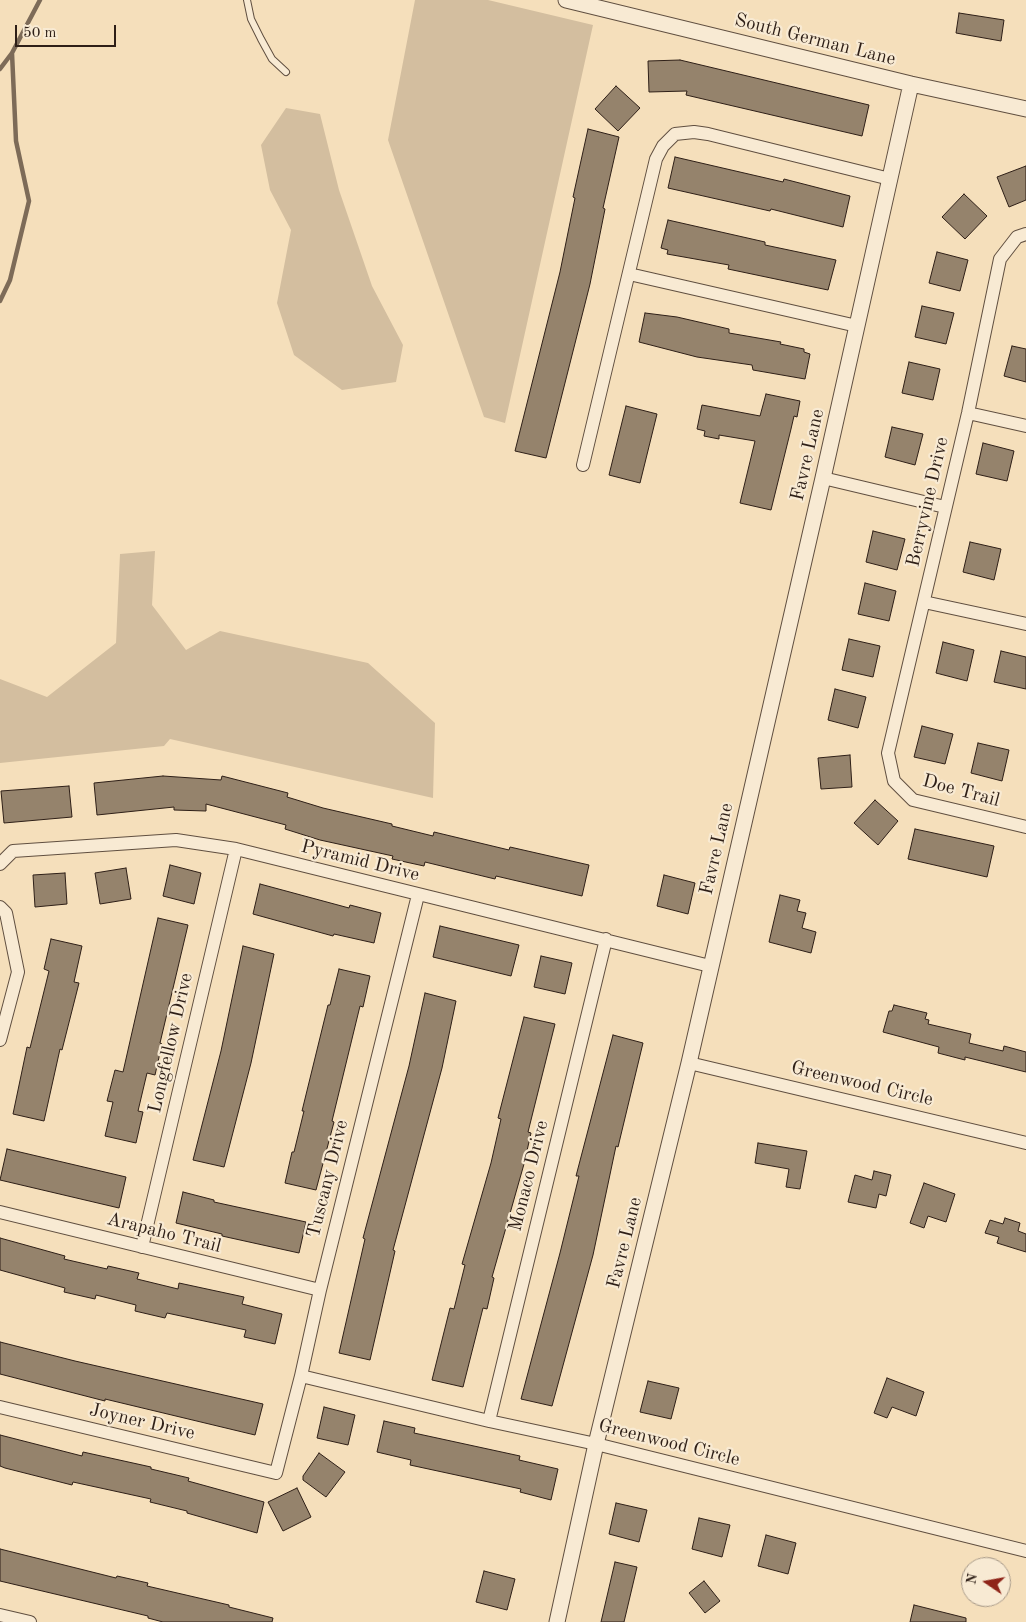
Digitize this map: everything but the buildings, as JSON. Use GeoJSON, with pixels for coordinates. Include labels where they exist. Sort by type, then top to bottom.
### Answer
{"type":"FeatureCollection","features":[{"type":"Feature","properties":{"kind":"street","name":"South German Lane"},"geometry":{"type":"LineString","coordinates":[[566,0],[911,84],[1026,109]]}},
{"type":"Feature","properties":{"kind":"street","name":"Favre Lane"},"geometry":{"type":"LineString","coordinates":[[557,1622],[596,1444],[690,1063],[710,966],[823,478],[911,84]]}},
{"type":"Feature","properties":{"kind":"street"},"geometry":{"type":"LineString","coordinates":[[583,465],[656,159],[663,146],[675,134],[694,132],[708,134],[890,179]]}},
{"type":"Feature","properties":{"kind":"street","name":"Berryvine Drive"},"geometry":{"type":"LineString","coordinates":[[894,781],[888,753],[968,413],[1000,259],[1021,235]]}},
{"type":"Feature","properties":{"kind":"street"},"geometry":{"type":"LineString","coordinates":[[629,274],[857,326]]}},
{"type":"Feature","properties":{"kind":"street"},"geometry":{"type":"LineString","coordinates":[[968,413],[1026,426]]}},
{"type":"Feature","properties":{"kind":"street"},"geometry":{"type":"LineString","coordinates":[[823,478],[945,507]]}},
{"type":"Feature","properties":{"kind":"street"},"geometry":{"type":"LineString","coordinates":[[924,602],[1026,624]]}},
{"type":"Feature","properties":{"kind":"street","name":"Doe Trail"},"geometry":{"type":"LineString","coordinates":[[894,781],[913,800],[1026,826]]}},
{"type":"Feature","properties":{"kind":"street","name":"Pyramid Drive"},"geometry":{"type":"LineString","coordinates":[[0,864],[13,851],[176,840],[236,849],[710,966]]}},
{"type":"Feature","properties":{"kind":"street","name":"Longfellow Drive"},"geometry":{"type":"LineString","coordinates":[[142,1246],[236,849]]}},
{"type":"Feature","properties":{"kind":"street","name":"Tuscany Drive"},"geometry":{"type":"LineString","coordinates":[[276,1473],[418,895]]}},
{"type":"Feature","properties":{"kind":"street"},"geometry":{"type":"LineString","coordinates":[[0,907],[6,913],[18,972],[0,1040]]}},
{"type":"Feature","properties":{"kind":"street","name":"Monaco Drive"},"geometry":{"type":"LineString","coordinates":[[489,1422],[606,939]]}},
{"type":"Feature","properties":{"kind":"street","name":"Greenwood Circle"},"geometry":{"type":"LineString","coordinates":[[690,1063],[1026,1142]]}},
{"type":"Feature","properties":{"kind":"street","name":"Arapaho Trail"},"geometry":{"type":"LineString","coordinates":[[0,1212],[320,1290]]}},
{"type":"Feature","properties":{"kind":"street","name":"Greenwood Circle"},"geometry":{"type":"LineString","coordinates":[[301,1376],[489,1422],[596,1444],[1026,1551]]}},
{"type":"Feature","properties":{"kind":"street","name":"Joyner Drive"},"geometry":{"type":"LineString","coordinates":[[0,1407],[276,1473]]}},
{"type":"Feature","properties":{"kind":"street"},"geometry":{"type":"LineString","coordinates":[[0,1615],[30,1622]]}},
{"type":"Feature","properties":{"kind":"lane"},"geometry":{"type":"LineString","coordinates":[[247,0],[251,19],[261,39],[272,59],[286,72]]}},
{"type":"Feature","properties":{"kind":"shaded area"},"geometry":{"type":"Polygon","coordinates":[[[415,0],[488,0],[593,25],[505,423],[484,417],[388,140],[415,0]]]}},
{"type":"Feature","properties":{"kind":"shaded area"},"geometry":{"type":"Polygon","coordinates":[[[286,108],[320,114],[339,190],[372,286],[403,345],[396,382],[342,390],[294,355],[277,303],[291,230],[270,190],[261,145],[286,108]]]}},
{"type":"Feature","properties":{"kind":"shaded area"},"geometry":{"type":"Polygon","coordinates":[[[155,551],[152,605],[186,650],[220,631],[368,663],[435,723],[433,798],[170,739],[164,746],[0,763],[0,679],[47,697],[116,643],[120,554],[155,551]]]}},
{"type":"Feature","properties":{"kind":"waterway"},"geometry":{"type":"LineString","coordinates":[[0,301],[10,280],[29,201],[16,141],[12,53],[40,0]]}},
{"type":"Feature","properties":{"kind":"waterway"},"geometry":{"type":"LineString","coordinates":[[0,69],[12,53]]}}]}
